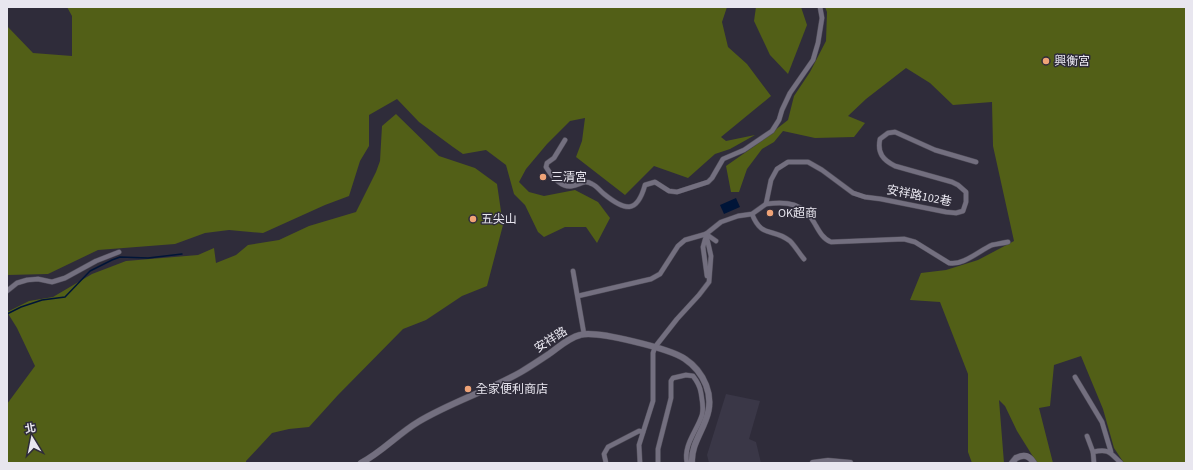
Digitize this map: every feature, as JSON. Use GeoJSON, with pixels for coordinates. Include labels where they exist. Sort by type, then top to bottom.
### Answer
{"type":"FeatureCollection","features":[{"type":"Feature","properties":{"kind":"street"},"geometry":{"type":"LineString","coordinates":[[565,140],[554,158],[547,164],[546,167],[548,171],[564,185],[572,186],[585,182],[593,184],[604,194],[625,207],[631,207],[638,202],[641,198],[645,185],[654,182],[669,191],[676,192],[708,182],[723,159],[744,150],[772,131],[776,126],[790,93],[813,60],[822,18],[820,7]]}},
{"type":"Feature","properties":{"kind":"street","name":"安祥路102巷"},"geometry":{"type":"LineString","coordinates":[[766,204],[771,180],[777,170],[788,162],[808,162],[822,170],[853,193],[865,197],[956,213],[963,211],[966,202],[966,192],[963,189],[952,182],[895,166],[888,162],[881,156],[878,147],[880,139],[888,133],[895,132],[935,150],[976,162]]}},
{"type":"Feature","properties":{"kind":"street"},"geometry":{"type":"LineString","coordinates":[[578,296],[651,279],[660,274],[678,246],[685,240],[706,234],[722,222],[738,216],[752,214],[766,204],[782,203],[804,209],[813,220],[820,234],[831,242],[904,239],[915,242],[953,264],[965,260],[992,246],[1008,242]]}},
{"type":"Feature","properties":{"kind":"street"},"geometry":{"type":"LineString","coordinates":[[752,214],[756,223],[762,230],[777,234],[791,242],[804,258]]}},
{"type":"Feature","properties":{"kind":"street"},"geometry":{"type":"LineString","coordinates":[[706,234],[716,241]]}},
{"type":"Feature","properties":{"kind":"street"},"geometry":{"type":"LineString","coordinates":[[640,463],[639,446],[653,401],[653,352],[655,347],[677,319],[708,282],[711,256],[706,234]]}},
{"type":"Feature","properties":{"kind":"street"},"geometry":{"type":"LineString","coordinates":[[7,291],[26,280],[38,279],[52,282],[64,278],[96,261],[120,252]]}},
{"type":"Feature","properties":{"kind":"street"},"geometry":{"type":"LineString","coordinates":[[573,271],[584,334]]}},
{"type":"Feature","properties":{"kind":"street","name":"安祥路"},"geometry":{"type":"LineString","coordinates":[[361,463],[416,423],[439,410],[522,372],[569,339],[584,334],[606,336],[668,350],[686,359],[699,372],[706,384],[709,400],[708,414],[692,456],[692,463]]}},
{"type":"Feature","properties":{"kind":"street"},"geometry":{"type":"LineString","coordinates":[[658,463],[658,449],[671,398],[671,381],[674,378],[686,375],[693,376],[698,382],[703,407],[702,415],[687,448],[686,463]]}},
{"type":"Feature","properties":{"kind":"street"},"geometry":{"type":"LineString","coordinates":[[1076,377],[1102,422],[1111,452],[1121,463]]}},
{"type":"Feature","properties":{"kind":"street"},"geometry":{"type":"LineString","coordinates":[[606,463],[604,454],[608,447],[639,431],[643,432]]}},
{"type":"Feature","properties":{"kind":"street"},"geometry":{"type":"LineString","coordinates":[[1087,436],[1093,452],[1094,463]]}},
{"type":"Feature","properties":{"kind":"street"},"geometry":{"type":"LineString","coordinates":[[1093,452],[1102,450],[1111,452]]}},
{"type":"Feature","properties":{"kind":"street"},"geometry":{"type":"LineString","coordinates":[[1012,463],[1016,458],[1025,455],[1034,463]]}},
{"type":"Feature","properties":{"kind":"street"},"geometry":{"type":"LineString","coordinates":[[813,463],[828,461],[850,463]]}},
{"type":"Feature","properties":{"kind":"shaded area"},"geometry":{"type":"Polygon","coordinates":[[[726,394],[760,401],[749,439],[756,442],[761,463],[709,463],[707,455],[726,394]]]}},
{"type":"Feature","properties":{"kind":"green space"},"geometry":{"type":"Polygon","coordinates":[[[67,7],[727,7],[722,22],[728,47],[747,64],[771,96],[721,137],[726,141],[755,135],[730,149],[715,154],[688,178],[654,166],[625,195],[576,157],[582,141],[585,118],[570,121],[547,144],[526,169],[519,182],[529,192],[544,196],[575,190],[598,202],[610,218],[597,243],[586,227],[565,227],[544,237],[538,232],[525,205],[514,194],[506,165],[486,150],[463,154],[419,122],[397,99],[369,115],[369,146],[360,161],[349,196],[325,205],[263,233],[229,230],[205,233],[175,244],[98,250],[48,274],[7,275],[7,26],[33,53],[72,56],[72,16],[67,7]]]}},
{"type":"Feature","properties":{"kind":"green space"},"geometry":{"type":"Polygon","coordinates":[[[756,7],[801,7],[807,25],[788,74],[770,55],[754,21],[756,7]]]}},
{"type":"Feature","properties":{"kind":"green space"},"geometry":{"type":"Polygon","coordinates":[[[825,7],[1186,7],[1186,463],[1124,463],[1114,448],[1103,409],[1081,356],[1054,365],[1050,406],[1039,408],[1053,463],[1037,463],[1017,431],[1005,406],[999,400],[1004,463],[972,463],[968,452],[968,374],[940,302],[910,300],[921,273],[946,270],[978,260],[1014,241],[993,146],[992,102],[953,105],[930,83],[906,68],[866,99],[848,116],[865,123],[854,137],[815,138],[783,131],[774,142],[762,149],[747,169],[739,192],[731,192],[726,166],[788,120],[794,96],[810,72],[826,41],[827,12],[825,7]]]}},
{"type":"Feature","properties":{"kind":"green space"},"geometry":{"type":"Polygon","coordinates":[[[396,114],[439,156],[475,168],[497,184],[503,225],[487,286],[462,296],[426,320],[403,329],[338,395],[309,427],[289,429],[272,433],[246,461],[246,463],[7,463],[7,404],[35,366],[17,328],[7,312],[29,301],[53,297],[92,274],[126,261],[198,255],[214,248],[216,263],[236,255],[248,245],[279,240],[309,226],[356,212],[380,161],[382,126],[396,114]]]}},
{"type":"Feature","properties":{"kind":"water"},"geometry":{"type":"Polygon","coordinates":[[[736,198],[740,207],[724,214],[720,205],[736,198]]]}},
{"type":"Feature","properties":{"kind":"waterway"},"geometry":{"type":"LineString","coordinates":[[7,314],[21,307],[42,300],[65,297],[90,271],[120,257],[148,258],[182,254]]}},
{"type":"Feature","properties":{"kind":"place","name":"興衡宮"},"geometry":{"type":"Point","coordinates":[1046,61]}},
{"type":"Feature","properties":{"kind":"place","name":"三清宮"},"geometry":{"type":"Point","coordinates":[543,177]}},
{"type":"Feature","properties":{"kind":"place","name":"OK超商"},"geometry":{"type":"Point","coordinates":[770,213]}},
{"type":"Feature","properties":{"kind":"place","name":"五尖山"},"geometry":{"type":"Point","coordinates":[473,219]}},
{"type":"Feature","properties":{"kind":"place","name":"全家便利商店"},"geometry":{"type":"Point","coordinates":[468,389]}}]}
